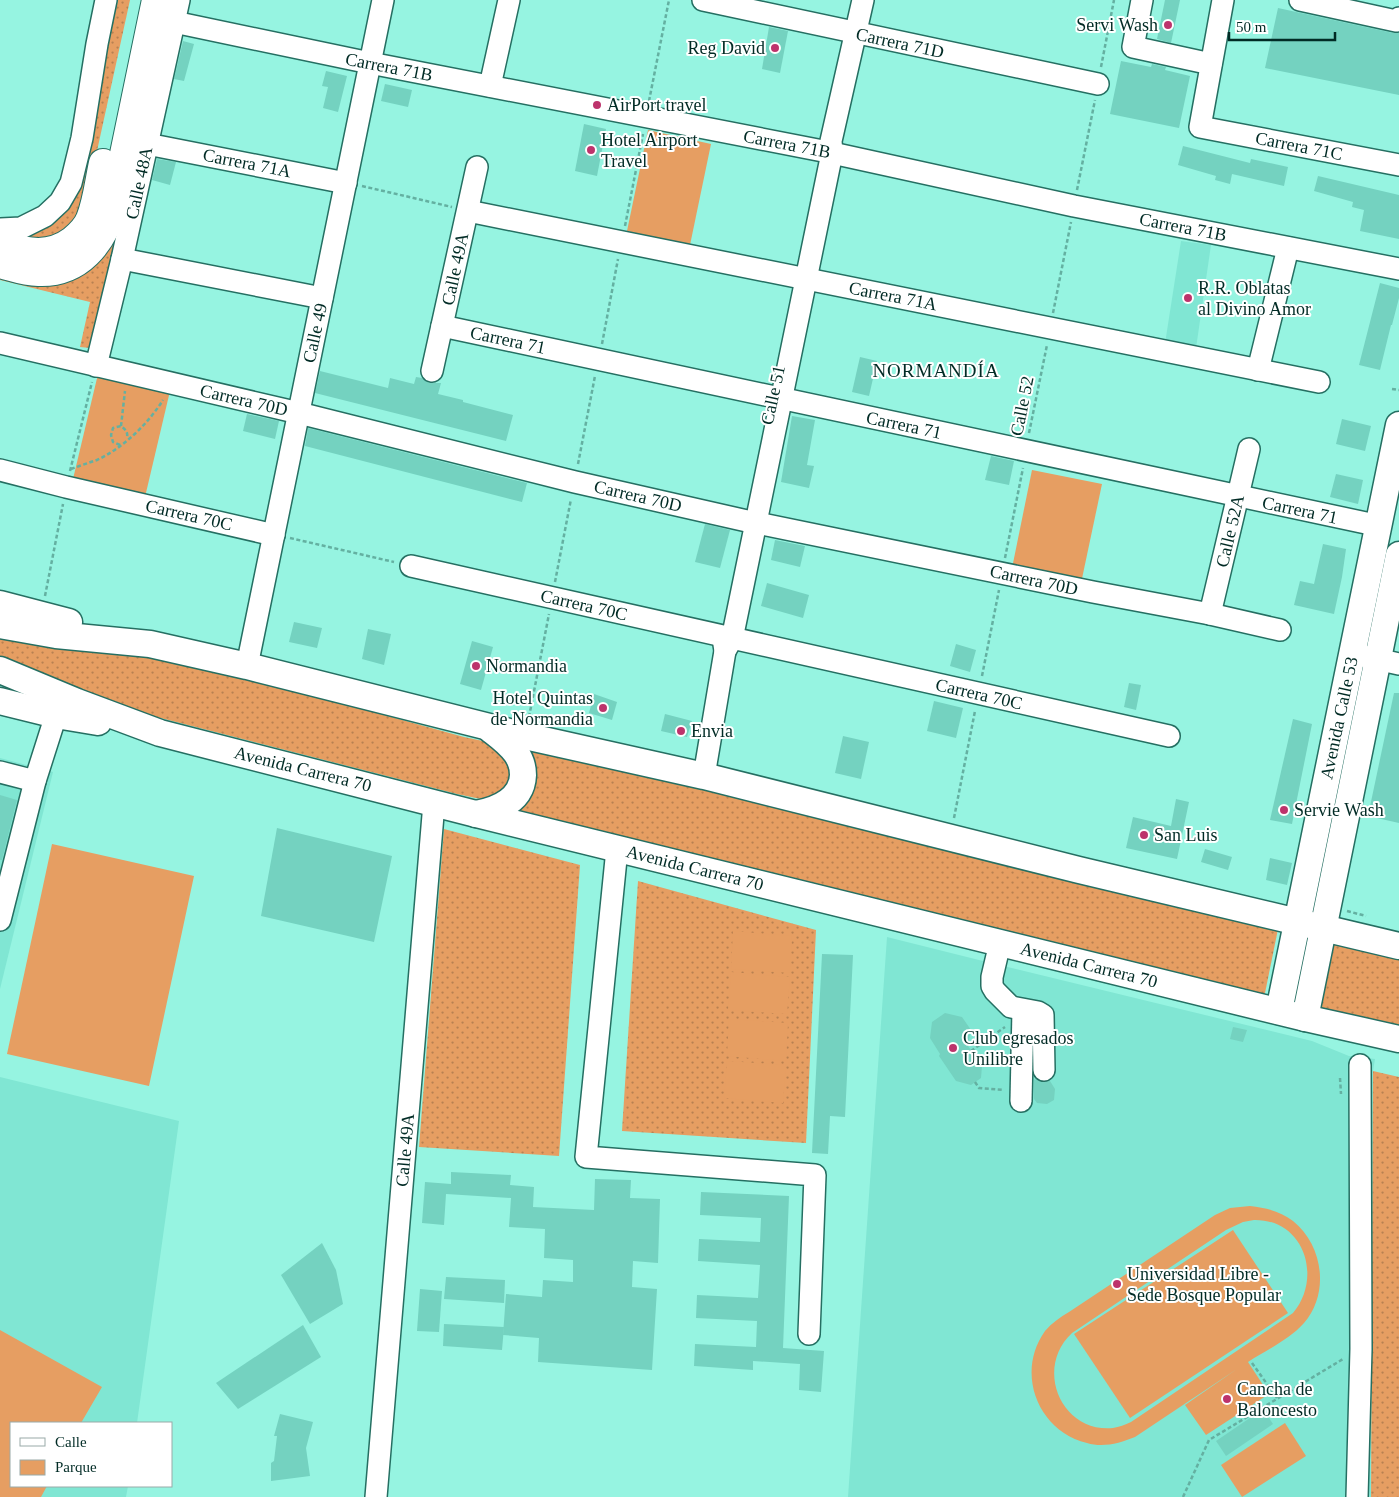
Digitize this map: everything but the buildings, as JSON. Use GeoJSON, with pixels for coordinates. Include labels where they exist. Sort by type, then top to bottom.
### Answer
{"type":"FeatureCollection","features":[{"type":"Feature","properties":{"kind":"highway"},"geometry":{"type":"LineString","coordinates":[[0,245],[34,252],[52,251],[64,246],[80,234],[90,220],[139,0]]}},
{"type":"Feature","properties":{"kind":"highway"},"geometry":{"type":"LineString","coordinates":[[0,264],[36,272],[52,272],[67,268],[92,250],[102,236],[109,222],[113,207],[156,0]]}},
{"type":"Feature","properties":{"kind":"main road","name":"Avenida Calle 53"},"geometry":{"type":"LineString","coordinates":[[1279,1011],[1399,425]]}},
{"type":"Feature","properties":{"kind":"main road","name":"Avenida Calle 53"},"geometry":{"type":"LineString","coordinates":[[1305,1018],[1323,928],[1388,662],[1399,555]]}},
{"type":"Feature","properties":{"kind":"main road"},"geometry":{"type":"LineString","coordinates":[[0,604],[150,644],[247,666],[487,726],[704,776],[1079,870],[1399,946]]}},
{"type":"Feature","properties":{"kind":"main road"},"geometry":{"type":"LineString","coordinates":[[0,625],[56,635],[150,644]]}},
{"type":"Feature","properties":{"kind":"main road","name":"Avenida Carrera 70"},"geometry":{"type":"LineString","coordinates":[[0,670],[77,702],[160,733],[617,849],[1305,1018],[1399,1039]]}},
{"type":"Feature","properties":{"kind":"main road"},"geometry":{"type":"LineString","coordinates":[[0,701],[56,715],[160,733]]}},
{"type":"Feature","properties":{"kind":"main road"},"geometry":{"type":"LineString","coordinates":[[476,814],[491,811],[512,800],[518,793],[522,780],[523,768],[516,753],[510,745],[487,726]]}},
{"type":"Feature","properties":{"kind":"street"},"geometry":{"type":"LineString","coordinates":[[0,230],[21,228],[45,216],[60,202],[71,183],[82,138],[106,0]]}},
{"type":"Feature","properties":{"kind":"street","name":"Calle 48A"},"geometry":{"type":"LineString","coordinates":[[96,366],[122,259],[178,0]]}},
{"type":"Feature","properties":{"kind":"street","name":"Calle 49"},"geometry":{"type":"LineString","coordinates":[[247,666],[383,0]]}},
{"type":"Feature","properties":{"kind":"street"},"geometry":{"type":"LineString","coordinates":[[490,86],[509,0]]}},
{"type":"Feature","properties":{"kind":"street","name":"Carrera 71D"},"geometry":{"type":"LineString","coordinates":[[703,0],[1098,84]]}},
{"type":"Feature","properties":{"kind":"street","name":"Calle 51"},"geometry":{"type":"LineString","coordinates":[[704,776],[727,642],[751,522],[828,148],[863,0]]}},
{"type":"Feature","properties":{"kind":"street"},"geometry":{"type":"LineString","coordinates":[[1142,0],[1133,47],[1211,64],[1223,0]]}},
{"type":"Feature","properties":{"kind":"street"},"geometry":{"type":"LineString","coordinates":[[1300,0],[1396,21],[1399,18]]}},
{"type":"Feature","properties":{"kind":"street","name":"Carrera 71B"},"geometry":{"type":"LineString","coordinates":[[174,22],[370,63],[828,148],[1074,206],[1399,269]]}},
{"type":"Feature","properties":{"kind":"street","name":"Carrera 71C"},"geometry":{"type":"LineString","coordinates":[[1211,64],[1200,127],[1399,165]]}},
{"type":"Feature","properties":{"kind":"street","name":"Carrera 71A"},"geometry":{"type":"LineString","coordinates":[[147,144],[346,183]]}},
{"type":"Feature","properties":{"kind":"street","name":"Calle 49A"},"geometry":{"type":"LineString","coordinates":[[432,371],[477,167]]}},
{"type":"Feature","properties":{"kind":"street","name":"Carrera 71A"},"geometry":{"type":"LineString","coordinates":[[468,211],[1319,382]]}},
{"type":"Feature","properties":{"kind":"street"},"geometry":{"type":"LineString","coordinates":[[1258,370],[1288,248]]}},
{"type":"Feature","properties":{"kind":"street"},"geometry":{"type":"LineString","coordinates":[[122,259],[322,298]]}},
{"type":"Feature","properties":{"kind":"street","name":"Carrera 71"},"geometry":{"type":"LineString","coordinates":[[442,326],[1366,523]]}},
{"type":"Feature","properties":{"kind":"street","name":"Carrera 70D"},"geometry":{"type":"LineString","coordinates":[[0,342],[299,413],[575,482],[751,522],[1210,614],[1280,630]]}},
{"type":"Feature","properties":{"kind":"street","name":"Calle 52A"},"geometry":{"type":"LineString","coordinates":[[1210,614],[1249,448]]}},
{"type":"Feature","properties":{"kind":"street","name":"Carrera 70C"},"geometry":{"type":"LineString","coordinates":[[0,470],[274,535]]}},
{"type":"Feature","properties":{"kind":"street","name":"Carrera 70C"},"geometry":{"type":"LineString","coordinates":[[411,566],[727,642],[979,694],[1169,736]]}},
{"type":"Feature","properties":{"kind":"street"},"geometry":{"type":"LineString","coordinates":[[1353,654],[1388,662]]}},
{"type":"Feature","properties":{"kind":"street"},"geometry":{"type":"LineString","coordinates":[[0,920],[35,781],[56,715]]}},
{"type":"Feature","properties":{"kind":"street"},"geometry":{"type":"LineString","coordinates":[[0,772],[35,781]]}},
{"type":"Feature","properties":{"kind":"street","name":"Calle 49A"},"geometry":{"type":"LineString","coordinates":[[376,1497],[434,803]]}},
{"type":"Feature","properties":{"kind":"street"},"geometry":{"type":"LineString","coordinates":[[617,849],[586,1157],[815,1175],[809,1334]]}},
{"type":"Feature","properties":{"kind":"street"},"geometry":{"type":"LineString","coordinates":[[1000,943],[992,977],[992,986],[1008,1006],[1023,1012],[1038,1012],[1043,1015],[1044,1070]]}},
{"type":"Feature","properties":{"kind":"street"},"geometry":{"type":"LineString","coordinates":[[1021,1096],[1023,1012]]}},
{"type":"Feature","properties":{"kind":"street"},"geometry":{"type":"LineString","coordinates":[[1357,1497],[1360,1349],[1360,1030]]}},
{"type":"Feature","properties":{"kind":"path","name":"Calle 52"},"geometry":{"type":"LineString","coordinates":[[954,818],[1114,0]]}},
{"type":"Feature","properties":{"kind":"path"},"geometry":{"type":"LineString","coordinates":[[346,183],[468,211]]}},
{"type":"Feature","properties":{"kind":"path"},"geometry":{"type":"LineString","coordinates":[[121,426],[127,373]]}},
{"type":"Feature","properties":{"kind":"path"},"geometry":{"type":"LineString","coordinates":[[71,469],[112,452],[138,431],[160,405],[173,384]]}},
{"type":"Feature","properties":{"kind":"path"},"geometry":{"type":"LineString","coordinates":[[1392,389],[1399,390]]}},
{"type":"Feature","properties":{"kind":"path"},"geometry":{"type":"LineString","coordinates":[[121,426],[128,434],[127,440]]}},
{"type":"Feature","properties":{"kind":"path"},"geometry":{"type":"LineString","coordinates":[[120,445],[113,442],[111,435],[113,428],[121,426]]}},
{"type":"Feature","properties":{"kind":"path"},"geometry":{"type":"LineString","coordinates":[[274,535],[411,566]]}},
{"type":"Feature","properties":{"kind":"path"},"geometry":{"type":"LineString","coordinates":[[971,1050],[1023,1012]]}},
{"type":"Feature","properties":{"kind":"path"},"geometry":{"type":"LineString","coordinates":[[1340,1078],[1341,1098]]}},
{"type":"Feature","properties":{"kind":"path"},"geometry":{"type":"LineString","coordinates":[[975,1082],[979,1088],[1021,1096]]}},
{"type":"Feature","properties":{"kind":"path"},"geometry":{"type":"LineString","coordinates":[[1183,1497],[1209,1440],[1344,1358]]}},
{"type":"Feature","properties":{"kind":"path"},"geometry":{"type":"LineString","coordinates":[[1252,1363],[1277,1398]]}},
{"type":"Feature","properties":{"kind":"shaded area","name":"R.R. Oblatas al Divino Amor"},"geometry":{"type":"Polygon","coordinates":[[[1181,241],[1211,245],[1195,355],[1164,350],[1181,241]]]}},
{"type":"Feature","properties":{"kind":"shaded area"},"geometry":{"type":"Polygon","coordinates":[[[0,758],[53,772],[0,989],[0,758]]]}},
{"type":"Feature","properties":{"kind":"shaded area","name":"Universidad Libre - Sede Bosque Popular"},"geometry":{"type":"Polygon","coordinates":[[[887,937],[1312,1041],[1349,1056],[1375,1059],[1373,1071],[1371,1497],[848,1497],[887,937]]]}},
{"type":"Feature","properties":{"kind":"shaded area"},"geometry":{"type":"Polygon","coordinates":[[[0,1077],[179,1121],[137,1422],[10,1422],[10,1487],[128,1487],[126,1497],[0,1497],[0,1077]]]}},
{"type":"Feature","properties":{"kind":"green space"},"geometry":{"type":"Polygon","coordinates":[[[118,0],[130,0],[83,215],[64,235],[24,241],[26,231],[76,190],[118,0]]]}},
{"type":"Feature","properties":{"kind":"green space"},"geometry":{"type":"Polygon","coordinates":[[[174,0],[90,348],[80,347],[90,302],[0,280],[0,268],[72,273],[174,0]]]}},
{"type":"Feature","properties":{"kind":"green space"},"geometry":{"type":"Polygon","coordinates":[[[648,130],[711,144],[690,245],[627,231],[648,130]]]}},
{"type":"Feature","properties":{"kind":"green space"},"geometry":{"type":"Polygon","coordinates":[[[98,374],[170,391],[145,497],[73,479],[98,374]]]}},
{"type":"Feature","properties":{"kind":"green space"},"geometry":{"type":"Polygon","coordinates":[[[1032,470],[1102,484],[1080,588],[1011,573],[1032,470]]]}},
{"type":"Feature","properties":{"kind":"green space"},"geometry":{"type":"Polygon","coordinates":[[[0,635],[209,667],[464,737],[497,744],[512,759],[515,785],[490,801],[141,713],[48,678],[0,657],[0,635]]]}},
{"type":"Feature","properties":{"kind":"green space"},"geometry":{"type":"Polygon","coordinates":[[[527,746],[1278,929],[1264,998],[508,812],[527,746]]]}},
{"type":"Feature","properties":{"kind":"green space"},"geometry":{"type":"Polygon","coordinates":[[[444,829],[580,865],[559,1156],[419,1147],[444,829]]]}},
{"type":"Feature","properties":{"kind":"green space"},"geometry":{"type":"Polygon","coordinates":[[[52,844],[194,876],[149,1086],[7,1054],[52,844]]]}},
{"type":"Feature","properties":{"kind":"green space"},"geometry":{"type":"Polygon","coordinates":[[[638,881],[816,930],[806,1143],[622,1131],[638,881]]]}},
{"type":"Feature","properties":{"kind":"green space"},"geometry":{"type":"Polygon","coordinates":[[[733,931],[792,936],[790,973],[731,969],[733,931]]]}},
{"type":"Feature","properties":{"kind":"green space"},"geometry":{"type":"Polygon","coordinates":[[[1330,941],[1399,957],[1399,1031],[1315,1012],[1330,941]]]}},
{"type":"Feature","properties":{"kind":"green space"},"geometry":{"type":"Polygon","coordinates":[[[731,972],[790,977],[787,1014],[728,1010],[731,972]]]}},
{"type":"Feature","properties":{"kind":"green space"},"geometry":{"type":"Polygon","coordinates":[[[729,1019],[788,1023],[786,1061],[727,1056],[729,1019]]]}},
{"type":"Feature","properties":{"kind":"green space"},"geometry":{"type":"Polygon","coordinates":[[[727,1061],[786,1065],[783,1103],[724,1098],[727,1061]]]}},
{"type":"Feature","properties":{"kind":"green space"},"geometry":{"type":"Polygon","coordinates":[[[1373,1071],[1399,1077],[1399,1497],[1371,1497],[1373,1071]]]}},
{"type":"Feature","properties":{"kind":"green space"},"geometry":{"type":"Polygon","coordinates":[[[1250,1206],[1273,1210],[1293,1221],[1311,1243],[1317,1256],[1320,1270],[1317,1298],[1312,1311],[1304,1323],[1284,1340],[1248,1362],[1269,1394],[1206,1435],[1185,1405],[1237,1369],[1135,1437],[1123,1441],[1105,1445],[1087,1443],[1070,1436],[1056,1426],[1044,1413],[1036,1398],[1032,1382],[1032,1365],[1036,1347],[1045,1331],[1062,1316],[1215,1215],[1230,1208],[1250,1206]],[[1254,1220],[1243,1222],[1226,1230],[1072,1333],[1061,1347],[1055,1363],[1055,1380],[1059,1396],[1067,1409],[1079,1420],[1095,1427],[1113,1428],[1131,1422],[1293,1313],[1302,1299],[1307,1283],[1307,1267],[1304,1253],[1296,1239],[1285,1229],[1271,1222],[1254,1220]]]}},
{"type":"Feature","properties":{"kind":"green space"},"geometry":{"type":"Polygon","coordinates":[[[1233,1230],[1288,1313],[1130,1418],[1074,1334],[1233,1230]]]}},
{"type":"Feature","properties":{"kind":"green space"},"geometry":{"type":"Polygon","coordinates":[[[0,1330],[102,1387],[82,1422],[10,1422],[10,1487],[46,1487],[41,1497],[0,1497],[0,1330]]]}},
{"type":"Feature","properties":{"kind":"green space"},"geometry":{"type":"Polygon","coordinates":[[[1285,1423],[1306,1456],[1242,1497],[1221,1465],[1285,1423]]]}},
{"type":"Feature","properties":{"kind":"place","name":"Servi Wash"},"geometry":{"type":"Point","coordinates":[1168,25]}},
{"type":"Feature","properties":{"kind":"place","name":"Reg David"},"geometry":{"type":"Point","coordinates":[775,48]}},
{"type":"Feature","properties":{"kind":"place","name":"AirPort travel"},"geometry":{"type":"Point","coordinates":[597,105]}},
{"type":"Feature","properties":{"kind":"place","name":"Hotel Airport Travel"},"geometry":{"type":"Point","coordinates":[591,150]}},
{"type":"Feature","properties":{"kind":"place","name":"R.R. Oblatas al Divino Amor"},"geometry":{"type":"Point","coordinates":[1188,298]}},
{"type":"Feature","properties":{"kind":"place","name":"Normandia"},"geometry":{"type":"Point","coordinates":[476,666]}},
{"type":"Feature","properties":{"kind":"place","name":"Hotel Quintas de Normandia"},"geometry":{"type":"Point","coordinates":[603,708]}},
{"type":"Feature","properties":{"kind":"place","name":"Envia"},"geometry":{"type":"Point","coordinates":[681,731]}},
{"type":"Feature","properties":{"kind":"place","name":"Servie Wash"},"geometry":{"type":"Point","coordinates":[1284,810]}},
{"type":"Feature","properties":{"kind":"place","name":"San Luis"},"geometry":{"type":"Point","coordinates":[1144,835]}},
{"type":"Feature","properties":{"kind":"place","name":"Club egresados Unilibre"},"geometry":{"type":"Point","coordinates":[953,1048]}},
{"type":"Feature","properties":{"kind":"place","name":"Universidad Libre - Sede Bosque Popular"},"geometry":{"type":"Point","coordinates":[1117,1284]}},
{"type":"Feature","properties":{"kind":"place","name":"Cancha de Baloncesto"},"geometry":{"type":"Point","coordinates":[1227,1399]}},
{"type":"Feature","properties":{"kind":"district","name":"NORMANDÍA"},"geometry":{"type":"Point","coordinates":[936,370]}}]}
